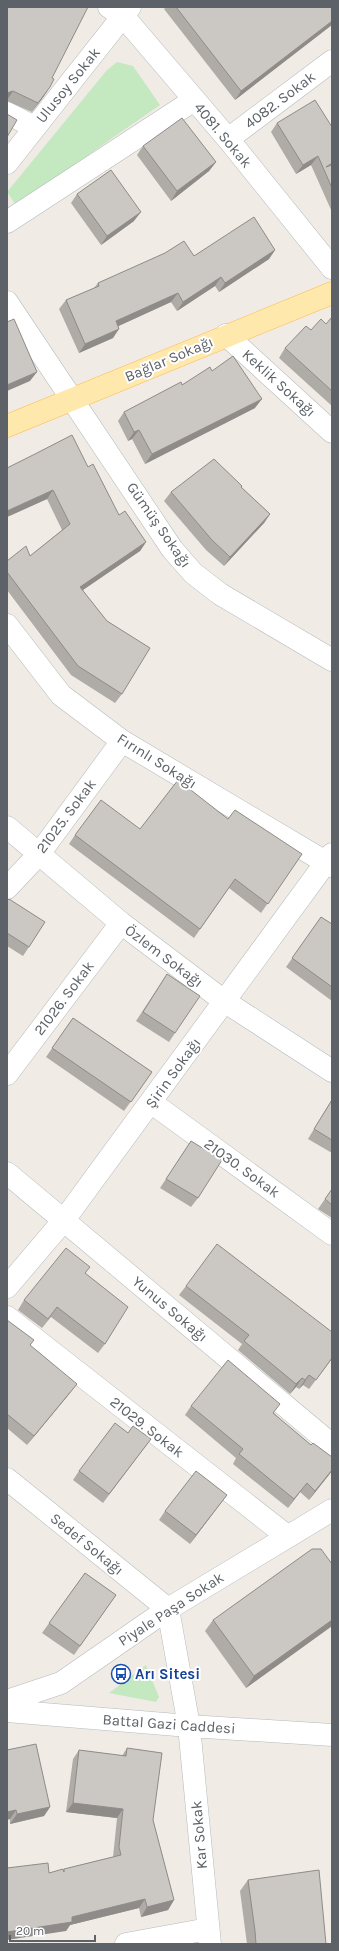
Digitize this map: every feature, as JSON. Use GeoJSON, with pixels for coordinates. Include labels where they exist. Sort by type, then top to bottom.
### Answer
{"type":"FeatureCollection","features":[{"type":"Feature","properties":{"kind":"main road","name":"Bağlar Sokağı"},"geometry":{"type":"LineString","coordinates":[[7,426],[73,400],[226,335],[330,297]]}},
{"type":"Feature","properties":{"kind":"street","name":"4081. Sokak"},"geometry":{"type":"LineString","coordinates":[[121,10],[332,268]]}},
{"type":"Feature","properties":{"kind":"street","name":"Ulusoy Sokak"},"geometry":{"type":"LineString","coordinates":[[7,163],[121,10]]}},
{"type":"Feature","properties":{"kind":"street","name":"4082. Sokak"},"geometry":{"type":"LineString","coordinates":[[228,139],[332,61]]}},
{"type":"Feature","properties":{"kind":"street"},"geometry":{"type":"LineString","coordinates":[[7,222],[194,100]]}},
{"type":"Feature","properties":{"kind":"street"},"geometry":{"type":"LineString","coordinates":[[7,113],[34,127]]}},
{"type":"Feature","properties":{"kind":"street","name":"Gümüş Sokağı"},"geometry":{"type":"LineString","coordinates":[[7,302],[172,549],[193,574],[220,594],[332,660]]}},
{"type":"Feature","properties":{"kind":"street","name":"Keklik Sokağı"},"geometry":{"type":"LineString","coordinates":[[226,335],[332,432]]}},
{"type":"Feature","properties":{"kind":"street","name":"Fırınlı Sokağı"},"geometry":{"type":"LineString","coordinates":[[7,625],[61,694],[122,741],[330,861]]}},
{"type":"Feature","properties":{"kind":"street","name":"21025. Sokak"},"geometry":{"type":"LineString","coordinates":[[7,888],[39,854],[122,741]]}},
{"type":"Feature","properties":{"kind":"street","name":"Özlem Sokağı"},"geometry":{"type":"LineString","coordinates":[[7,827],[121,923],[224,1001],[332,1071]]}},
{"type":"Feature","properties":{"kind":"street","name":"Şirin Sokağı"},"geometry":{"type":"LineString","coordinates":[[7,1286],[64,1220],[152,1103],[224,1001],[330,861]]}},
{"type":"Feature","properties":{"kind":"street","name":"21026. Sokak"},"geometry":{"type":"LineString","coordinates":[[7,1074],[121,923]]}},
{"type":"Feature","properties":{"kind":"street","name":"21030. Sokak"},"geometry":{"type":"LineString","coordinates":[[152,1103],[332,1234]]}},
{"type":"Feature","properties":{"kind":"street","name":"Yunus Sokağı"},"geometry":{"type":"LineString","coordinates":[[7,1173],[332,1445]]}},
{"type":"Feature","properties":{"kind":"street","name":"21029. Sokak"},"geometry":{"type":"LineString","coordinates":[[7,1317],[287,1536]]}},
{"type":"Feature","properties":{"kind":"street","name":"Sedef Sokağı"},"geometry":{"type":"LineString","coordinates":[[7,1478],[168,1609]]}},
{"type":"Feature","properties":{"kind":"street","name":"Piyale Paşa Sokak"},"geometry":{"type":"LineString","coordinates":[[7,1701],[61,1683],[168,1609],[332,1510]]}},
{"type":"Feature","properties":{"kind":"street","name":"Kar Sokak"},"geometry":{"type":"LineString","coordinates":[[168,1609],[189,1726],[209,1936]]}},
{"type":"Feature","properties":{"kind":"street","name":"Battal Gazi Caddesi"},"geometry":{"type":"LineString","coordinates":[[7,1711],[189,1726],[332,1734]]}},
{"type":"Feature","properties":{"kind":"street"},"geometry":{"type":"LineString","coordinates":[[126,1944],[209,1936]]}},
{"type":"Feature","properties":{"kind":"green space"},"geometry":{"type":"Polygon","coordinates":[[[117,62],[133,66],[160,105],[16,205],[7,192],[107,70],[117,62]]]}},
{"type":"Feature","properties":{"kind":"green space"},"geometry":{"type":"Polygon","coordinates":[[[146,1665],[159,1697],[156,1702],[109,1693],[146,1665]]]}},
{"type":"Feature","properties":{"kind":"building"},"geometry":{"type":"Polygon","coordinates":[[[7,7],[88,7],[52,78],[54,79],[50,87],[38,103],[13,91],[7,93],[7,7]]]}},
{"type":"Feature","properties":{"kind":"building"},"geometry":{"type":"Polygon","coordinates":[[[176,7],[332,7],[332,21],[241,91],[176,7]]]}},
{"type":"Feature","properties":{"kind":"building"},"geometry":{"type":"Polygon","coordinates":[[[315,100],[332,127],[332,163],[326,167],[332,165],[332,188],[318,156],[303,165],[277,123],[315,100]]]}},
{"type":"Feature","properties":{"kind":"building"},"geometry":{"type":"Polygon","coordinates":[[[7,114],[17,120],[7,137],[7,114]]]}},
{"type":"Feature","properties":{"kind":"building"},"geometry":{"type":"Polygon","coordinates":[[[182,118],[216,162],[177,191],[143,146],[182,118]]]}},
{"type":"Feature","properties":{"kind":"building"},"geometry":{"type":"Polygon","coordinates":[[[111,170],[141,212],[107,236],[77,194],[111,170]]]}},
{"type":"Feature","properties":{"kind":"building"},"geometry":{"type":"Polygon","coordinates":[[[254,217],[275,250],[225,283],[221,277],[183,302],[178,293],[116,321],[119,329],[85,344],[66,300],[99,286],[98,283],[165,253],[184,241],[194,256],[254,217]]]}},
{"type":"Feature","properties":{"kind":"building"},"geometry":{"type":"Polygon","coordinates":[[[332,317],[332,391],[285,348],[306,326],[311,330],[321,319],[326,324],[332,317]]]}},
{"type":"Feature","properties":{"kind":"building"},"geometry":{"type":"Polygon","coordinates":[[[14,319],[37,372],[7,385],[7,322],[14,319]]]}},
{"type":"Feature","properties":{"kind":"building"},"geometry":{"type":"Polygon","coordinates":[[[233,356],[262,399],[152,454],[139,430],[134,432],[124,412],[181,382],[182,385],[210,367],[212,371],[233,356]]]}},
{"type":"Feature","properties":{"kind":"building"},"geometry":{"type":"Polygon","coordinates":[[[72,435],[88,467],[93,464],[119,515],[125,511],[146,542],[80,587],[107,621],[150,648],[122,694],[78,666],[7,572],[7,561],[26,546],[30,556],[70,524],[53,490],[7,511],[7,468],[72,435]]]}},
{"type":"Feature","properties":{"kind":"building"},"geometry":{"type":"Polygon","coordinates":[[[214,459],[270,514],[230,557],[212,540],[171,492],[214,459]]]}},
{"type":"Feature","properties":{"kind":"building"},"geometry":{"type":"Polygon","coordinates":[[[178,780],[228,819],[235,810],[302,854],[268,904],[235,879],[200,929],[75,835],[101,800],[140,829],[178,780]]]}},
{"type":"Feature","properties":{"kind":"building"},"geometry":{"type":"Polygon","coordinates":[[[9,899],[45,922],[29,947],[7,933],[7,901],[9,899]]]}},
{"type":"Feature","properties":{"kind":"building"},"geometry":{"type":"Polygon","coordinates":[[[321,917],[332,924],[332,987],[292,958],[321,917]]]}},
{"type":"Feature","properties":{"kind":"building"},"geometry":{"type":"Polygon","coordinates":[[[167,974],[200,996],[175,1033],[143,1012],[167,974]]]}},
{"type":"Feature","properties":{"kind":"building"},"geometry":{"type":"Polygon","coordinates":[[[73,1018],[152,1072],[131,1102],[52,1048],[73,1018]]]}},
{"type":"Feature","properties":{"kind":"building"},"geometry":{"type":"Polygon","coordinates":[[[332,1100],[332,1140],[314,1129],[332,1100]]]}},
{"type":"Feature","properties":{"kind":"building"},"geometry":{"type":"Polygon","coordinates":[[[191,1141],[222,1160],[198,1198],[166,1179],[191,1141]]]}},
{"type":"Feature","properties":{"kind":"building"},"geometry":{"type":"Polygon","coordinates":[[[332,1189],[332,1205],[325,1199],[332,1189]]]}},
{"type":"Feature","properties":{"kind":"building"},"geometry":{"type":"Polygon","coordinates":[[[217,1244],[332,1332],[332,1358],[316,1380],[309,1375],[305,1380],[302,1378],[296,1384],[244,1341],[249,1335],[186,1286],[217,1244]]]}},
{"type":"Feature","properties":{"kind":"building"},"geometry":{"type":"Polygon","coordinates":[[[66,1248],[90,1267],[85,1273],[128,1307],[105,1344],[57,1307],[48,1319],[24,1300],[66,1248]]]}},
{"type":"Feature","properties":{"kind":"building"},"geometry":{"type":"Polygon","coordinates":[[[7,1320],[34,1340],[30,1345],[77,1384],[34,1436],[7,1414],[7,1320]]]}},
{"type":"Feature","properties":{"kind":"building"},"geometry":{"type":"Polygon","coordinates":[[[228,1360],[280,1404],[273,1413],[311,1445],[313,1443],[332,1457],[332,1470],[315,1491],[307,1483],[294,1499],[239,1454],[243,1449],[191,1406],[228,1360]]]}},
{"type":"Feature","properties":{"kind":"building"},"geometry":{"type":"Polygon","coordinates":[[[115,1423],[128,1433],[133,1426],[151,1439],[109,1494],[79,1471],[115,1423]]]}},
{"type":"Feature","properties":{"kind":"building"},"geometry":{"type":"Polygon","coordinates":[[[196,1471],[227,1495],[196,1535],[165,1511],[196,1471]]]}},
{"type":"Feature","properties":{"kind":"building"},"geometry":{"type":"Polygon","coordinates":[[[312,1549],[321,1549],[332,1564],[332,1620],[254,1676],[213,1620],[312,1549]]]}},
{"type":"Feature","properties":{"kind":"building"},"geometry":{"type":"Polygon","coordinates":[[[85,1573],[116,1595],[80,1646],[49,1623],[85,1573]]]}},
{"type":"Feature","properties":{"kind":"building"},"geometry":{"type":"Polygon","coordinates":[[[36,1744],[50,1807],[17,1814],[16,1810],[7,1812],[7,1750],[36,1744]]]}},
{"type":"Feature","properties":{"kind":"building"},"geometry":{"type":"Polygon","coordinates":[[[127,1748],[162,1753],[153,1820],[174,1900],[147,1907],[145,1899],[72,1917],[72,1922],[7,1932],[7,1868],[48,1863],[49,1873],[63,1869],[64,1872],[64,1869],[121,1855],[119,1847],[123,1809],[73,1803],[79,1750],[126,1756],[127,1748]]]}},
{"type":"Feature","properties":{"kind":"building"},"geometry":{"type":"Polygon","coordinates":[[[319,1870],[326,1944],[256,1944],[248,1880],[319,1870]]]}},
{"type":"Feature","properties":{"kind":"place","name":"Arı Sitesi"},"geometry":{"type":"Point","coordinates":[121,1674]}}]}
